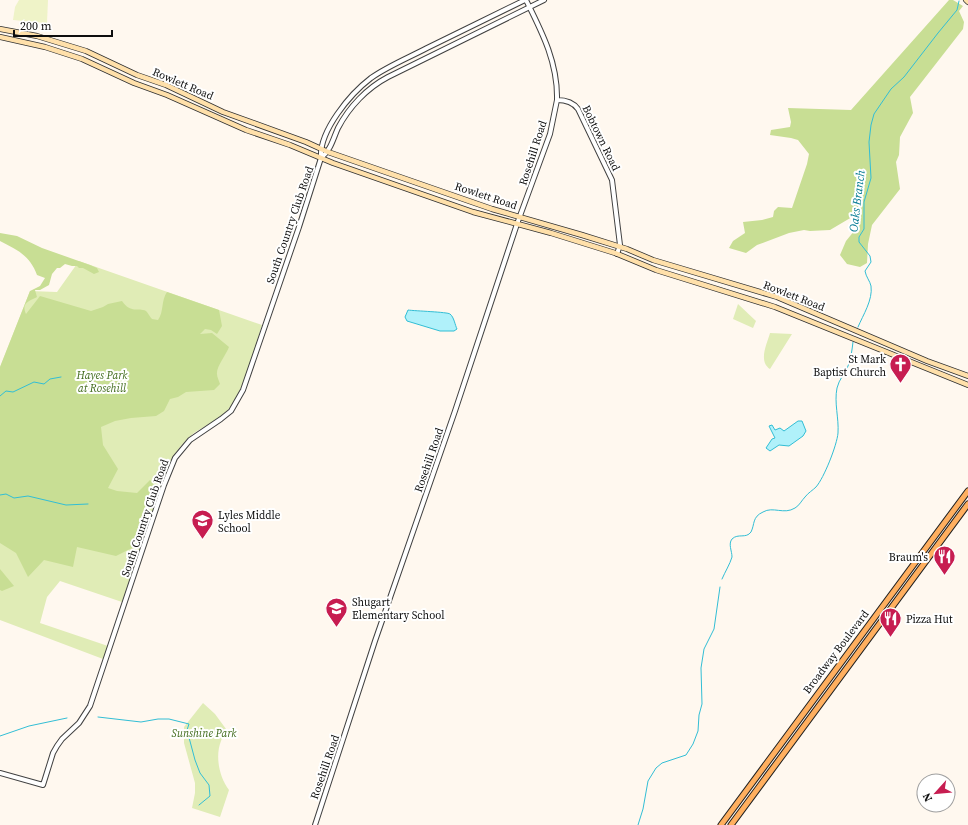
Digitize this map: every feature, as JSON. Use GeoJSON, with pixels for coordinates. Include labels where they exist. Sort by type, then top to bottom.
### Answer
{"type":"FeatureCollection","features":[{"type":"Feature","properties":{"kind":"main road","name":"Rowlett Road"},"geometry":{"type":"LineString","coordinates":[[0,29],[61,42],[88,52],[129,71],[166,85],[224,112],[306,142],[321,150],[492,209],[620,247],[653,260],[777,298],[927,361],[968,376]]}},
{"type":"Feature","properties":{"kind":"main road","name":"Rowlett Road"},"geometry":{"type":"LineString","coordinates":[[0,37],[51,48],[87,61],[126,80],[167,95],[246,130],[464,208],[617,254],[656,270],[775,307],[968,385]]}},
{"type":"Feature","properties":{"kind":"main road"},"geometry":{"type":"LineString","coordinates":[[87,61],[88,52]]}},
{"type":"Feature","properties":{"kind":"main road"},"geometry":{"type":"LineString","coordinates":[[126,80],[129,71]]}},
{"type":"Feature","properties":{"kind":"main road"},"geometry":{"type":"LineString","coordinates":[[464,208],[468,200]]}},
{"type":"Feature","properties":{"kind":"main road"},"geometry":{"type":"LineString","coordinates":[[739,295],[742,287]]}},
{"type":"Feature","properties":{"kind":"main road"},"geometry":{"type":"LineString","coordinates":[[803,318],[806,310]]}},
{"type":"Feature","properties":{"kind":"main road","name":"Broadway Boulevard"},"geometry":{"type":"LineString","coordinates":[[721,825],[968,491]]}},
{"type":"Feature","properties":{"kind":"main road"},"geometry":{"type":"LineString","coordinates":[[961,500],[967,505]]}},
{"type":"Feature","properties":{"kind":"main road","name":"Broadway Boulevard"},"geometry":{"type":"LineString","coordinates":[[731,825],[967,505]]}},
{"type":"Feature","properties":{"kind":"street"},"geometry":{"type":"LineString","coordinates":[[525,0],[550,53],[554,65],[557,84],[557,100]]}},
{"type":"Feature","properties":{"kind":"street","name":"South Country Club Road"},"geometry":{"type":"LineString","coordinates":[[0,773],[43,785],[53,753],[57,746],[62,739],[79,723],[90,706],[163,489],[175,458],[190,440],[221,419],[230,410],[243,390],[322,158],[321,150],[333,121],[344,104],[362,86],[388,68],[525,0]]}},
{"type":"Feature","properties":{"kind":"street"},"geometry":{"type":"LineString","coordinates":[[529,7],[544,0]]}},
{"type":"Feature","properties":{"kind":"street","name":"South Country Club Road"},"geometry":{"type":"LineString","coordinates":[[322,158],[328,152],[339,128],[352,108],[376,84],[529,7]]}},
{"type":"Feature","properties":{"kind":"street"},"geometry":{"type":"LineString","coordinates":[[388,68],[392,75]]}},
{"type":"Feature","properties":{"kind":"street","name":"Rosehill Road"},"geometry":{"type":"LineString","coordinates":[[315,825],[375,642],[449,428],[517,224],[521,217],[550,134],[557,100]]}},
{"type":"Feature","properties":{"kind":"street","name":"Bobtown Road"},"geometry":{"type":"LineString","coordinates":[[557,100],[567,101],[575,105],[578,109],[610,176],[616,209],[620,247],[617,254]]}},
{"type":"Feature","properties":{"kind":"green space"},"geometry":{"type":"Polygon","coordinates":[[[19,0],[48,0],[47,23],[13,20],[15,7],[19,0]]]}},
{"type":"Feature","properties":{"kind":"green space"},"geometry":{"type":"Polygon","coordinates":[[[949,0],[953,0],[963,6],[959,11],[964,22],[963,29],[910,97],[913,113],[900,137],[899,155],[896,162],[900,189],[872,225],[868,244],[867,263],[860,267],[847,264],[840,255],[846,241],[859,225],[857,220],[852,217],[830,230],[804,230],[789,233],[757,245],[746,253],[729,248],[733,241],[745,233],[743,222],[773,217],[774,211],[778,207],[792,208],[809,154],[798,140],[770,135],[771,130],[790,127],[791,122],[788,108],[851,110],[949,0]]]}},
{"type":"Feature","properties":{"kind":"green space","name":"Hayes Park at Rosehill"},"geometry":{"type":"Polygon","coordinates":[[[0,233],[17,236],[42,248],[97,268],[99,272],[94,274],[83,268],[65,264],[60,268],[57,268],[52,274],[49,285],[40,290],[35,290],[37,297],[29,301],[24,307],[26,314],[40,296],[91,311],[108,304],[122,301],[131,309],[146,311],[152,319],[158,320],[167,292],[219,310],[222,326],[217,334],[211,330],[205,329],[200,334],[212,333],[229,347],[217,371],[220,384],[214,390],[186,392],[178,397],[170,399],[164,411],[156,416],[115,421],[101,427],[103,445],[118,469],[108,488],[117,491],[137,493],[150,480],[155,486],[138,545],[116,556],[77,547],[73,567],[44,560],[28,577],[16,553],[0,543],[0,367],[30,291],[40,286],[45,278],[37,275],[31,263],[23,254],[0,241],[0,233]]]}},
{"type":"Feature","properties":{"kind":"green space","name":"Hayes Park at Rosehill"},"geometry":{"type":"Polygon","coordinates":[[[79,261],[262,325],[243,384],[231,405],[225,413],[191,436],[172,458],[122,602],[60,581],[47,597],[40,623],[108,646],[103,659],[0,620],[0,367],[30,291],[57,292],[79,261]]]}},
{"type":"Feature","properties":{"kind":"green space"},"geometry":{"type":"Polygon","coordinates":[[[738,304],[756,321],[753,328],[733,319],[738,304]]]}},
{"type":"Feature","properties":{"kind":"green space"},"geometry":{"type":"Polygon","coordinates":[[[770,333],[792,334],[770,369],[766,366],[764,352],[770,333]]]}},
{"type":"Feature","properties":{"kind":"green space"},"geometry":{"type":"Polygon","coordinates":[[[0,569],[14,586],[2,591],[0,590],[0,569]]]}},
{"type":"Feature","properties":{"kind":"green space","name":"Sunshine Park"},"geometry":{"type":"Polygon","coordinates":[[[203,703],[215,714],[226,729],[219,747],[218,760],[220,773],[229,790],[220,817],[192,808],[195,783],[184,743],[184,727],[203,703]]]}},
{"type":"Feature","properties":{"kind":"water"},"geometry":{"type":"Polygon","coordinates":[[[408,310],[450,314],[457,329],[454,331],[440,331],[407,321],[405,317],[408,310]]]}},
{"type":"Feature","properties":{"kind":"water"},"geometry":{"type":"Polygon","coordinates":[[[798,421],[802,421],[806,431],[803,436],[789,446],[779,445],[770,451],[766,448],[772,439],[775,438],[769,426],[772,425],[775,430],[780,428],[784,431],[798,421]]]}},
{"type":"Feature","properties":{"kind":"waterway","name":"Oaks Branch"},"geometry":{"type":"LineString","coordinates":[[858,327],[871,297],[871,286],[865,271],[871,262],[870,256],[859,242],[859,237],[864,229],[864,202],[871,178],[869,142],[874,114],[891,89],[904,77],[957,10],[959,1]]}},
{"type":"Feature","properties":{"kind":"waterway","name":"Oaks Branch"},"geometry":{"type":"LineString","coordinates":[[722,579],[732,557],[730,545],[732,539],[737,536],[749,534],[755,518],[759,514],[767,510],[787,511],[796,507],[816,487],[823,476],[830,461],[838,433],[836,399],[837,388],[847,369],[853,342]]}},
{"type":"Feature","properties":{"kind":"waterway"},"geometry":{"type":"LineString","coordinates":[[0,396],[6,391],[13,392],[34,382],[44,384],[50,379],[61,377]]}},
{"type":"Feature","properties":{"kind":"waterway"},"geometry":{"type":"LineString","coordinates":[[0,495],[6,494],[14,498],[28,496],[66,505],[88,504]]}},
{"type":"Feature","properties":{"kind":"waterway","name":"Oaks Branch"},"geometry":{"type":"LineString","coordinates":[[638,825],[643,809],[648,781],[656,768],[662,763],[686,755],[693,744],[698,731],[699,715],[702,704],[701,668],[704,649],[714,629],[720,587]]}},
{"type":"Feature","properties":{"kind":"waterway"},"geometry":{"type":"LineString","coordinates":[[98,717],[141,722],[169,719],[189,724],[187,730],[195,760],[200,773],[209,785],[210,796],[199,805]]}},
{"type":"Feature","properties":{"kind":"waterway"},"geometry":{"type":"LineString","coordinates":[[0,736],[29,726],[67,718]]}},
{"type":"Feature","properties":{"kind":"place","name":"St Mark Baptist Church"},"geometry":{"type":"Point","coordinates":[901,384]}},
{"type":"Feature","properties":{"kind":"place","name":"Lyles Middle School"},"geometry":{"type":"Point","coordinates":[202,540]}},
{"type":"Feature","properties":{"kind":"place","name":"Braum's"},"geometry":{"type":"Point","coordinates":[944,576]}},
{"type":"Feature","properties":{"kind":"place","name":"Shugart Elementary School"},"geometry":{"type":"Point","coordinates":[336,628]}},
{"type":"Feature","properties":{"kind":"place","name":"Pizza Hut"},"geometry":{"type":"Point","coordinates":[890,638]}}]}
